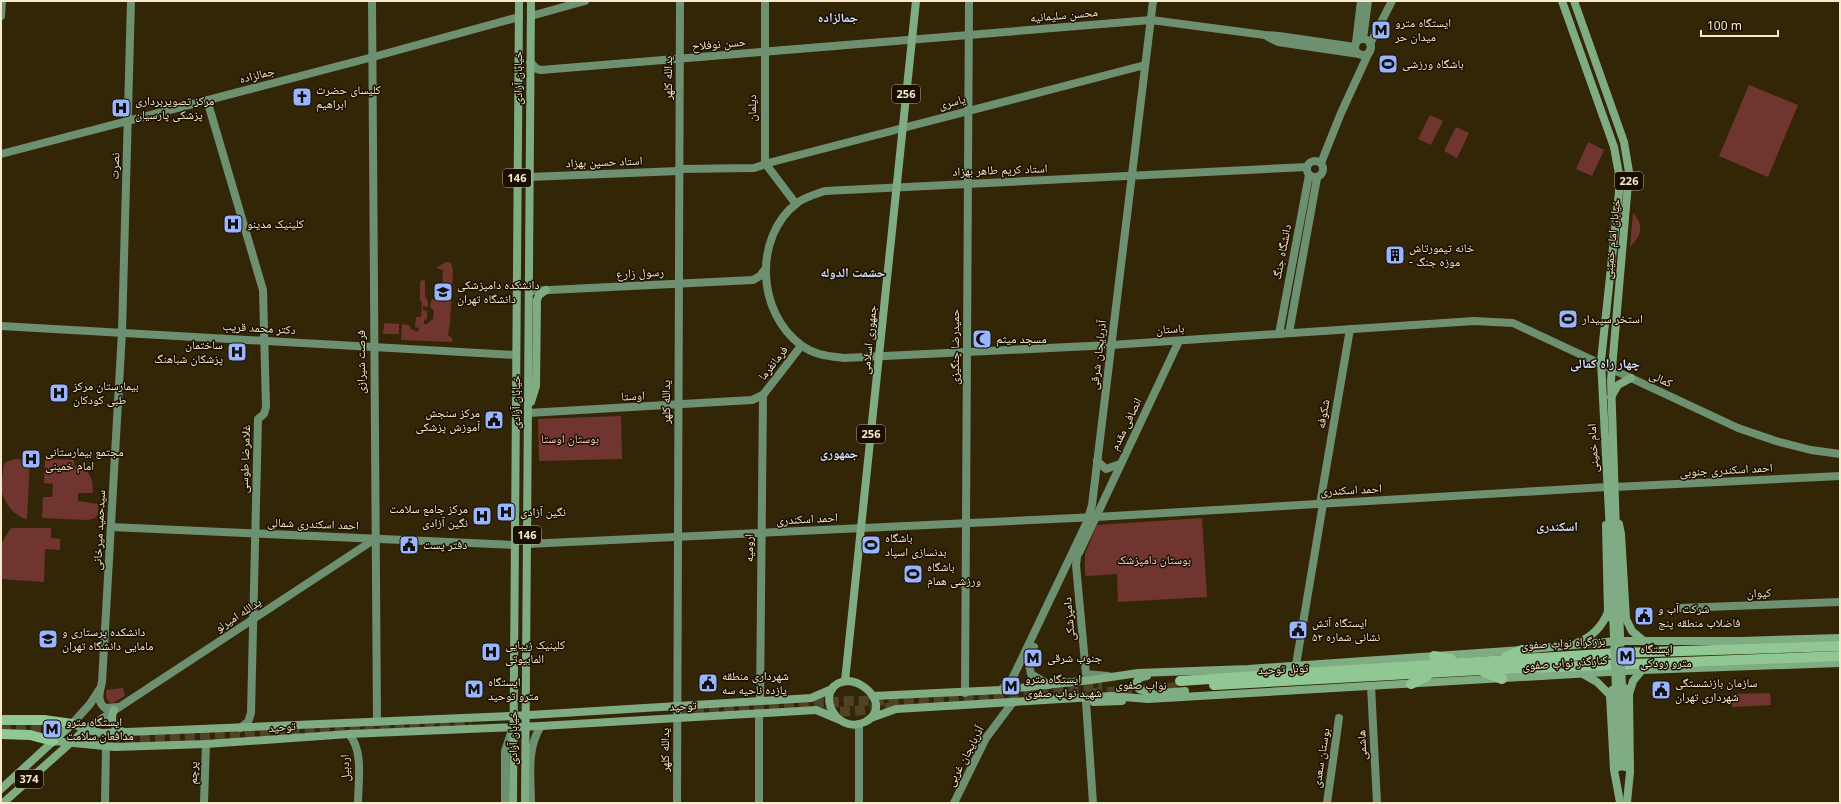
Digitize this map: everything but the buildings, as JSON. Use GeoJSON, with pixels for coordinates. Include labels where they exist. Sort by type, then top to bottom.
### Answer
{"type":"FeatureCollection","features":[{"type":"Feature","properties":{"kind":"highway","name":"بزرگراه نواب صفوی"},"geometry":{"type":"LineString","coordinates":[[1385,672],[1469,662],[1617,653],[1840,646]]}},
{"type":"Feature","properties":{"kind":"highway"},"geometry":{"type":"LineString","coordinates":[[1498,660],[1522,650]]}},
{"type":"Feature","properties":{"kind":"highway"},"geometry":{"type":"LineString","coordinates":[[1434,656],[1469,662]]}},
{"type":"Feature","properties":{"kind":"highway","name":"بزرگراه نواب صفوی"},"geometry":{"type":"LineString","coordinates":[[1385,672],[1433,673],[1840,656]]}},
{"type":"Feature","properties":{"kind":"highway"},"geometry":{"type":"LineString","coordinates":[[1480,670],[1502,679]]}},
{"type":"Feature","properties":{"kind":"highway","name":"تونل توحید"},"geometry":{"type":"LineString","coordinates":[[1180,684],[1385,672]]}},
{"type":"Feature","properties":{"kind":"highway"},"geometry":{"type":"LineString","coordinates":[[1411,684],[1433,673]]}},
{"type":"Feature","properties":{"kind":"highway"},"geometry":{"type":"LineString","coordinates":[[1,720],[50,720],[72,724]]}},
{"type":"Feature","properties":{"kind":"highway"},"geometry":{"type":"LineString","coordinates":[[1,734],[30,735],[53,741]]}},
{"type":"Feature","properties":{"kind":"main road"},"geometry":{"type":"LineString","coordinates":[[1,16],[2,1]]}},
{"type":"Feature","properties":{"kind":"main road","name":"نصرت"},"geometry":{"type":"LineString","coordinates":[[122,332],[131,1]]}},
{"type":"Feature","properties":{"kind":"main road","name":"فرصت شیرازی"},"geometry":{"type":"LineString","coordinates":[[372,1],[373,347],[377,722]]}},
{"type":"Feature","properties":{"kind":"main road","name":"خیابان آزادی"},"geometry":{"type":"LineString","coordinates":[[513,803],[519,1]]}},
{"type":"Feature","properties":{"kind":"main road","name":"خیابان آزادی"},"geometry":{"type":"LineString","coordinates":[[525,803],[528,413],[532,356],[529,291],[531,1]]}},
{"type":"Feature","properties":{"kind":"main road"},"geometry":{"type":"LineString","coordinates":[[531,16],[585,1]]}},
{"type":"Feature","properties":{"kind":"main road","name":"یدالله کلهر"},"geometry":{"type":"LineString","coordinates":[[677,803],[680,1]]}},
{"type":"Feature","properties":{"kind":"main road","name":"دیلمان"},"geometry":{"type":"LineString","coordinates":[[765,1],[765,165]]}},
{"type":"Feature","properties":{"kind":"main road","name":"جمهوری اسلامی"},"geometry":{"type":"LineString","coordinates":[[845,681],[897,187],[900,128],[916,1]]}},
{"type":"Feature","properties":{"kind":"main road","name":"حمیدرضا چنگیزی"},"geometry":{"type":"LineString","coordinates":[[965,693],[969,1]]}},
{"type":"Feature","properties":{"kind":"main road","name":"آذربایجان شرقی"},"geometry":{"type":"LineString","coordinates":[[1049,685],[1031,674],[1029,664],[1030,653],[1077,557],[1093,517],[1097,461],[1153,1]]}},
{"type":"Feature","properties":{"kind":"main road"},"geometry":{"type":"LineString","coordinates":[[1361,1],[1363,47]]}},
{"type":"Feature","properties":{"kind":"main road"},"geometry":{"type":"LineString","coordinates":[[1319,162],[1363,47],[1368,1]]}},
{"type":"Feature","properties":{"kind":"main road"},"geometry":{"type":"LineString","coordinates":[[1363,47],[1374,35],[1392,1]]}},
{"type":"Feature","properties":{"kind":"main road","name":"خیابان امام خمینی"},"geometry":{"type":"LineString","coordinates":[[1562,1],[1614,147],[1619,174],[1619,192],[1601,364]]}},
{"type":"Feature","properties":{"kind":"main road","name":"خیابان امام خمینی"},"geometry":{"type":"LineString","coordinates":[[1574,1],[1624,142],[1629,172],[1629,193],[1611,368]]}},
{"type":"Feature","properties":{"kind":"main road","name":"جمالزاده"},"geometry":{"type":"LineString","coordinates":[[1,154],[373,57],[519,17]]}},
{"type":"Feature","properties":{"kind":"main road","name":"محسن سلیمانیه"},"geometry":{"type":"LineString","coordinates":[[912,39],[1150,20],[1363,47]]}},
{"type":"Feature","properties":{"kind":"main road"},"geometry":{"type":"LineString","coordinates":[[1576,38],[1580,41],[1586,35]]}},
{"type":"Feature","properties":{"kind":"main road","name":"حسن نوفلاح"},"geometry":{"type":"LineString","coordinates":[[530,62],[537,69],[541,70],[680,60],[912,39]]}},
{"type":"Feature","properties":{"kind":"main road","name":"یاسری"},"geometry":{"type":"LineString","coordinates":[[765,165],[968,110],[1145,65]]}},
{"type":"Feature","properties":{"kind":"main road","name":"غلامرضا طوسی"},"geometry":{"type":"LineString","coordinates":[[208,100],[263,290],[266,407],[264,414],[258,419],[251,713],[248,722],[239,728]]}},
{"type":"Feature","properties":{"kind":"main road"},"geometry":{"type":"LineString","coordinates":[[1319,162],[1324,170],[1322,175],[1317,178],[1313,178],[1308,171],[1310,163],[1319,162]]}},
{"type":"Feature","properties":{"kind":"main road"},"geometry":{"type":"LineString","coordinates":[[765,165],[796,204]]}},
{"type":"Feature","properties":{"kind":"main road","name":"استاد حسین بهزاد"},"geometry":{"type":"LineString","coordinates":[[530,177],[754,168],[765,165]]}},
{"type":"Feature","properties":{"kind":"main road","name":"استاد کریم طاهر بهزاد"},"geometry":{"type":"LineString","coordinates":[[768,294],[766,268],[768,248],[774,234],[796,204],[806,198],[829,191],[1132,177],[1308,171]]}},
{"type":"Feature","properties":{"kind":"main road","name":"دانشگاه جنگ"},"geometry":{"type":"LineString","coordinates":[[1279,334],[1308,171]]}},
{"type":"Feature","properties":{"kind":"main road","name":"دانشگاه جنگ"},"geometry":{"type":"LineString","coordinates":[[1289,333],[1317,178]]}},
{"type":"Feature","properties":{"kind":"main road"},"geometry":{"type":"LineString","coordinates":[[1619,192],[1625,188],[1629,193]]}},
{"type":"Feature","properties":{"kind":"main road"},"geometry":{"type":"LineString","coordinates":[[753,280],[760,276],[766,268]]}},
{"type":"Feature","properties":{"kind":"main road"},"geometry":{"type":"LineString","coordinates":[[753,280],[762,284],[782,325],[801,346]]}},
{"type":"Feature","properties":{"kind":"main road","name":"رسول زارع"},"geometry":{"type":"LineString","coordinates":[[529,291],[753,280]]}},
{"type":"Feature","properties":{"kind":"main road"},"geometry":{"type":"LineString","coordinates":[[516,355],[532,356],[537,300],[539,295],[546,290]]}},
{"type":"Feature","properties":{"kind":"main road","name":"باستان"},"geometry":{"type":"LineString","coordinates":[[801,346],[818,354],[829,356],[879,358],[1179,341],[1474,321]]}},
{"type":"Feature","properties":{"kind":"main road","name":"کمالی"},"geometry":{"type":"LineString","coordinates":[[1474,321],[1513,323],[1738,428],[1776,441],[1811,450],[1840,454]]}},
{"type":"Feature","properties":{"kind":"main road","name":"دکتر محمد قریب"},"geometry":{"type":"LineString","coordinates":[[1,326],[516,355]]}},
{"type":"Feature","properties":{"kind":"main road","name":"شکوفه"},"geometry":{"type":"LineString","coordinates":[[1296,665],[1350,329]]}},
{"type":"Feature","properties":{"kind":"main road","name":"سیدحمید میرخانی"},"geometry":{"type":"LineString","coordinates":[[116,709],[107,708],[101,705],[100,696],[122,332]]}},
{"type":"Feature","properties":{"kind":"main road","name":"انصافی مقدم"},"geometry":{"type":"LineString","coordinates":[[1093,517],[1179,341]]}},
{"type":"Feature","properties":{"kind":"main road","name":"فرمانفرما"},"geometry":{"type":"LineString","coordinates":[[763,395],[801,346]]}},
{"type":"Feature","properties":{"kind":"main road","name":"امام خمینی"},"geometry":{"type":"LineString","coordinates":[[1601,364],[1613,531],[1624,802]]}},
{"type":"Feature","properties":{"kind":"main road","name":"امام خمینی"},"geometry":{"type":"LineString","coordinates":[[1610,487],[1611,368]]}},
{"type":"Feature","properties":{"kind":"main road"},"geometry":{"type":"LineString","coordinates":[[1610,400],[1618,385],[1631,378]]}},
{"type":"Feature","properties":{"kind":"main road","name":"اوستا"},"geometry":{"type":"LineString","coordinates":[[528,413],[742,402],[752,400],[763,395]]}},
{"type":"Feature","properties":{"kind":"main road","name":"ارومیه"},"geometry":{"type":"LineString","coordinates":[[760,701],[763,395]]}},
{"type":"Feature","properties":{"kind":"main road"},"geometry":{"type":"LineString","coordinates":[[1097,461],[1106,469],[1120,464]]}},
{"type":"Feature","properties":{"kind":"main road","name":"احمد اسکندری جنوبی"},"geometry":{"type":"LineString","coordinates":[[1610,487],[1840,476]]}},
{"type":"Feature","properties":{"kind":"main road","name":"احمد اسکندری"},"geometry":{"type":"LineString","coordinates":[[526,544],[1093,517],[1610,487]]}},
{"type":"Feature","properties":{"kind":"main road"},"geometry":{"type":"LineString","coordinates":[[1611,503],[1605,532],[1608,612],[1610,617],[1616,620],[1622,618],[1625,612]]}},
{"type":"Feature","properties":{"kind":"main road"},"geometry":{"type":"LineString","coordinates":[[1611,503],[1621,534],[1625,612],[1629,628],[1638,637],[1645,641]]}},
{"type":"Feature","properties":{"kind":"main road","name":"آذربایجان شرقی"},"geometry":{"type":"LineString","coordinates":[[1000,690],[1013,677],[1093,517]]}},
{"type":"Feature","properties":{"kind":"main road","name":"احمد اسکندری شمالی"},"geometry":{"type":"LineString","coordinates":[[111,527],[515,544]]}},
{"type":"Feature","properties":{"kind":"main road"},"geometry":{"type":"LineString","coordinates":[[375,528],[381,536],[392,539]]}},
{"type":"Feature","properties":{"kind":"main road"},"geometry":{"type":"LineString","coordinates":[[353,538],[359,542],[357,551]]}},
{"type":"Feature","properties":{"kind":"main road","name":"یدالله امیرلو"},"geometry":{"type":"LineString","coordinates":[[86,729],[375,538]]}},
{"type":"Feature","properties":{"kind":"main road"},"geometry":{"type":"LineString","coordinates":[[515,544],[526,544]]}},
{"type":"Feature","properties":{"kind":"main road","name":"دامپزشکی"},"geometry":{"type":"LineString","coordinates":[[1077,557],[1076,565],[1086,674],[1115,677]]}},
{"type":"Feature","properties":{"kind":"main road","name":"کیوان"},"geometry":{"type":"LineString","coordinates":[[1680,608],[1840,602]]}},
{"type":"Feature","properties":{"kind":"main road"},"geometry":{"type":"LineString","coordinates":[[1570,646],[1587,638],[1596,631],[1608,612]]}},
{"type":"Feature","properties":{"kind":"main road","name":"کنارگذر نواب صفوی"},"geometry":{"type":"LineString","coordinates":[[1343,662],[1522,650],[1616,641],[1740,641],[1840,638]]}},
{"type":"Feature","properties":{"kind":"main road","name":"نواب صفوی"},"geometry":{"type":"LineString","coordinates":[[873,696],[965,693],[1000,690],[1138,673],[1248,669],[1343,662]]}},
{"type":"Feature","properties":{"kind":"main road","name":"کنارگذر نواب صفوی"},"geometry":{"type":"LineString","coordinates":[[1340,687],[1642,670],[1840,663]]}},
{"type":"Feature","properties":{"kind":"main road"},"geometry":{"type":"LineString","coordinates":[[1233,694],[1216,690],[1147,692],[1138,689],[1136,684],[1138,679],[1142,677],[1216,674],[1248,669]]}},
{"type":"Feature","properties":{"kind":"main road"},"geometry":{"type":"LineString","coordinates":[[1624,802],[1630,772],[1629,694],[1633,681],[1642,670]]}},
{"type":"Feature","properties":{"kind":"main road"},"geometry":{"type":"LineString","coordinates":[[1583,674],[1597,682],[1610,695]]}},
{"type":"Feature","properties":{"kind":"main road"},"geometry":{"type":"LineString","coordinates":[[845,681],[862,685],[873,696],[876,709],[871,718],[859,724],[851,724],[840,720],[834,715],[830,707],[829,696],[832,689],[837,684],[845,681]]}},
{"type":"Feature","properties":{"kind":"main road"},"geometry":{"type":"LineString","coordinates":[[72,724],[90,704],[102,682]]}},
{"type":"Feature","properties":{"kind":"main road","name":"هاشمی"},"geometry":{"type":"LineString","coordinates":[[1371,686],[1377,803]]}},
{"type":"Feature","properties":{"kind":"main road"},"geometry":{"type":"LineString","coordinates":[[1624,802],[1614,774],[1610,695],[1612,690],[1618,686],[1625,688],[1629,694]]}},
{"type":"Feature","properties":{"kind":"main road","name":"نواب صفوی"},"geometry":{"type":"LineString","coordinates":[[871,718],[884,712],[896,709],[1111,696],[1148,699],[1340,687]]}},
{"type":"Feature","properties":{"kind":"main road","name":"توحید"},"geometry":{"type":"LineString","coordinates":[[72,724],[95,732],[106,733],[513,716],[811,698],[832,689]]}},
{"type":"Feature","properties":{"kind":"main road"},"geometry":{"type":"LineString","coordinates":[[948,693],[948,707]]}},
{"type":"Feature","properties":{"kind":"main road"},"geometry":{"type":"LineString","coordinates":[[1030,701],[1043,704],[1124,701],[1135,698]]}},
{"type":"Feature","properties":{"kind":"main road","name":"آذربایجان غربی"},"geometry":{"type":"LineString","coordinates":[[954,803],[986,738],[1013,702]]}},
{"type":"Feature","properties":{"kind":"main road"},"geometry":{"type":"LineString","coordinates":[[1086,702],[1093,803]]}},
{"type":"Feature","properties":{"kind":"main road"},"geometry":{"type":"LineString","coordinates":[[116,709],[112,714],[113,723],[121,732],[127,732]]}},
{"type":"Feature","properties":{"kind":"main road","name":"توحید"},"geometry":{"type":"LineString","coordinates":[[53,741],[106,747],[206,744],[349,734],[541,726],[816,710],[840,720]]}},
{"type":"Feature","properties":{"kind":"main road"},"geometry":{"type":"LineString","coordinates":[[759,713],[759,803]]}},
{"type":"Feature","properties":{"kind":"main road","name":"بوستان سعدی"},"geometry":{"type":"LineString","coordinates":[[1327,803],[1339,718]]}},
{"type":"Feature","properties":{"kind":"main road"},"geometry":{"type":"LineString","coordinates":[[377,722],[377,733]]}},
{"type":"Feature","properties":{"kind":"main road","name":"374"},"geometry":{"type":"LineString","coordinates":[[1,788],[72,724]]}},
{"type":"Feature","properties":{"kind":"main road"},"geometry":{"type":"LineString","coordinates":[[859,724],[859,803]]}},
{"type":"Feature","properties":{"kind":"main road"},"geometry":{"type":"LineString","coordinates":[[525,726],[531,753]]}},
{"type":"Feature","properties":{"kind":"main road"},"geometry":{"type":"LineString","coordinates":[[531,803],[531,753],[533,739],[541,726]]}},
{"type":"Feature","properties":{"kind":"main road"},"geometry":{"type":"LineString","coordinates":[[504,803],[505,751],[513,727]]}},
{"type":"Feature","properties":{"kind":"main road","name":"374"},"geometry":{"type":"LineString","coordinates":[[2,803],[12,799],[69,742],[86,729]]}},
{"type":"Feature","properties":{"kind":"main road"},"geometry":{"type":"LineString","coordinates":[[105,803],[106,733]]}},
{"type":"Feature","properties":{"kind":"main road","name":"اردبیل"},"geometry":{"type":"LineString","coordinates":[[349,734],[356,744],[358,755],[358,803]]}},
{"type":"Feature","properties":{"kind":"main road","name":"پرچم"},"geometry":{"type":"LineString","coordinates":[[204,803],[206,744]]}},
{"type":"Feature","properties":{"kind":"green space"},"geometry":{"type":"Polygon","coordinates":[[[1749,85],[1798,105],[1768,177],[1719,156],[1749,85]]]}},
{"type":"Feature","properties":{"kind":"green space"},"geometry":{"type":"Polygon","coordinates":[[[1430,115],[1443,121],[1431,145],[1418,139],[1430,115]]]}},
{"type":"Feature","properties":{"kind":"green space"},"geometry":{"type":"Polygon","coordinates":[[[1456,127],[1469,133],[1457,158],[1444,151],[1456,127]]]}},
{"type":"Feature","properties":{"kind":"green space"},"geometry":{"type":"Polygon","coordinates":[[[1588,142],[1604,150],[1592,176],[1576,169],[1588,142]]]}},
{"type":"Feature","properties":{"kind":"green space"},"geometry":{"type":"Polygon","coordinates":[[[1633,213],[1639,223],[1640,231],[1637,239],[1630,247],[1633,213]]]}},
{"type":"Feature","properties":{"kind":"green space"},"geometry":{"type":"Polygon","coordinates":[[[446,262],[451,263],[453,271],[448,335],[452,338],[452,342],[401,340],[402,324],[409,325],[411,329],[418,332],[419,328],[415,327],[416,317],[421,317],[422,303],[420,300],[420,282],[422,280],[425,281],[425,296],[428,301],[428,307],[423,306],[423,310],[427,311],[427,319],[424,320],[424,324],[427,324],[433,319],[434,311],[430,307],[431,301],[442,290],[443,270],[436,268],[446,262]]]}},
{"type":"Feature","properties":{"kind":"green space"},"geometry":{"type":"Polygon","coordinates":[[[384,323],[399,324],[399,334],[383,334],[384,323]]]}},
{"type":"Feature","properties":{"kind":"green space","name":"بوستان اوستا"},"geometry":{"type":"Polygon","coordinates":[[[621,416],[622,459],[539,461],[538,419],[621,416]]]}},
{"type":"Feature","properties":{"kind":"green space"},"geometry":{"type":"Polygon","coordinates":[[[14,459],[30,460],[27,519],[18,516],[11,509],[5,501],[1,490],[4,464],[14,459]]]}},
{"type":"Feature","properties":{"kind":"green space"},"geometry":{"type":"Polygon","coordinates":[[[45,459],[74,460],[74,466],[87,471],[90,475],[93,493],[78,493],[78,501],[98,504],[98,514],[95,518],[88,520],[42,518],[43,497],[52,497],[53,484],[44,483],[45,459]]]}},
{"type":"Feature","properties":{"kind":"green space","name":"بوستان دامپزشک"},"geometry":{"type":"Polygon","coordinates":[[[1202,518],[1207,597],[1118,602],[1117,574],[1085,575],[1085,554],[1097,525],[1202,518]]]}},
{"type":"Feature","properties":{"kind":"green space"},"geometry":{"type":"Polygon","coordinates":[[[11,528],[51,528],[51,538],[60,539],[60,550],[45,549],[44,582],[1,579],[1,544],[11,528]]]}},
{"type":"Feature","properties":{"kind":"green space"},"geometry":{"type":"Polygon","coordinates":[[[123,688],[125,696],[113,703],[109,702],[106,697],[106,690],[123,688]]]}},
{"type":"Feature","properties":{"kind":"green space"},"geometry":{"type":"Polygon","coordinates":[[[1770,693],[1771,705],[1732,707],[1732,694],[1770,693]]]}},
{"type":"Feature","properties":{"kind":"tunnel"},"geometry":{"type":"LineString","coordinates":[[679,710],[853,701],[921,700],[1102,686]]}},
{"type":"Feature","properties":{"kind":"tunnel"},"geometry":{"type":"LineString","coordinates":[[1092,693],[1180,687]]}},
{"type":"Feature","properties":{"kind":"tunnel"},"geometry":{"type":"LineString","coordinates":[[825,712],[898,707]]}},
{"type":"Feature","properties":{"kind":"tunnel"},"geometry":{"type":"LineString","coordinates":[[82,730],[101,739],[138,739],[401,727],[471,721]]}},
{"type":"Feature","properties":{"kind":"tunnel"},"geometry":{"type":"LineString","coordinates":[[1,727],[55,729],[68,731],[98,745]]}},
{"type":"Feature","properties":{"kind":"place","name":"ایستگاه مترو میدان حر"},"geometry":{"type":"Point","coordinates":[1381,30]}},
{"type":"Feature","properties":{"kind":"place","name":"باشگاه ورزشی"},"geometry":{"type":"Point","coordinates":[1388,64]}},
{"type":"Feature","properties":{"kind":"place","name":"کلیسای حضرت ابراهیم"},"geometry":{"type":"Point","coordinates":[302,97]}},
{"type":"Feature","properties":{"kind":"place","name":"مرکز تصویربرداری پزشکی پارسیان"},"geometry":{"type":"Point","coordinates":[121,108]}},
{"type":"Feature","properties":{"kind":"place","name":"کلینیک مدینو"},"geometry":{"type":"Point","coordinates":[233,224]}},
{"type":"Feature","properties":{"kind":"place","name":"خانه تیمورتاش - موزه جنگ"},"geometry":{"type":"Point","coordinates":[1395,255]}},
{"type":"Feature","properties":{"kind":"place","name":"دانشکده دامپزشکی دانشگاه تهران"},"geometry":{"type":"Point","coordinates":[443,292]}},
{"type":"Feature","properties":{"kind":"place","name":"استخر سپیدار"},"geometry":{"type":"Point","coordinates":[1568,319]}},
{"type":"Feature","properties":{"kind":"place","name":"مسجد میثم"},"geometry":{"type":"Point","coordinates":[982,339]}},
{"type":"Feature","properties":{"kind":"place","name":"ساختمان پزشکان شباهنگ"},"geometry":{"type":"Point","coordinates":[237,352]}},
{"type":"Feature","properties":{"kind":"place","name":"بیمارستان مرکز طبی کودکان"},"geometry":{"type":"Point","coordinates":[59,393]}},
{"type":"Feature","properties":{"kind":"place","name":"مرکز سنجش آموزش پزشکی"},"geometry":{"type":"Point","coordinates":[494,420]}},
{"type":"Feature","properties":{"kind":"place","name":"مجتمع بیمارستانی امام خمینی"},"geometry":{"type":"Point","coordinates":[31,459]}},
{"type":"Feature","properties":{"kind":"place","name":"نگین آزادی"},"geometry":{"type":"Point","coordinates":[506,512]}},
{"type":"Feature","properties":{"kind":"place","name":"مرکز جامع سلامت نگین آزادی"},"geometry":{"type":"Point","coordinates":[482,516]}},
{"type":"Feature","properties":{"kind":"place","name":"دفتر پست"},"geometry":{"type":"Point","coordinates":[409,545]}},
{"type":"Feature","properties":{"kind":"place","name":"باشگاه بدنسازی اسپاد"},"geometry":{"type":"Point","coordinates":[871,545]}},
{"type":"Feature","properties":{"kind":"place","name":"باشگاه ورزشی همام"},"geometry":{"type":"Point","coordinates":[913,574]}},
{"type":"Feature","properties":{"kind":"place","name":"شرکت آب و فاضلاب منطقه پنج"},"geometry":{"type":"Point","coordinates":[1644,616]}},
{"type":"Feature","properties":{"kind":"place","name":"ایستگاه آتش نشانی شماره ۵۲"},"geometry":{"type":"Point","coordinates":[1298,630]}},
{"type":"Feature","properties":{"kind":"place","name":"دانشکده پرستاری و مامایی دانشگاه تهران"},"geometry":{"type":"Point","coordinates":[48,639]}},
{"type":"Feature","properties":{"kind":"place","name":"کلینیک زیبایی المابیوتی"},"geometry":{"type":"Point","coordinates":[491,652]}},
{"type":"Feature","properties":{"kind":"place","name":"ایستگاه مترو رودکی"},"geometry":{"type":"Point","coordinates":[1626,656]}},
{"type":"Feature","properties":{"kind":"place","name":"جنوب شرقی"},"geometry":{"type":"Point","coordinates":[1033,658]}},
{"type":"Feature","properties":{"kind":"place","name":"شهرداری منطقه یازده ناحیه سه"},"geometry":{"type":"Point","coordinates":[708,683]}},
{"type":"Feature","properties":{"kind":"place","name":"ایستگاه مترو شهید نواب صفوی"},"geometry":{"type":"Point","coordinates":[1011,686]}},
{"type":"Feature","properties":{"kind":"place","name":"ایستگاه مترو توحید"},"geometry":{"type":"Point","coordinates":[474,689]}},
{"type":"Feature","properties":{"kind":"place","name":"سازمان بازنشستگی شهرداری تهران"},"geometry":{"type":"Point","coordinates":[1661,690]}},
{"type":"Feature","properties":{"kind":"place","name":"ایستگاه مترو مدافعان سلامت"},"geometry":{"type":"Point","coordinates":[52,729]}},
{"type":"Feature","properties":{"kind":"district","name":"جمالزاده"},"geometry":{"type":"Point","coordinates":[838,17]}},
{"type":"Feature","properties":{"kind":"district","name":"حشمت الدوله"},"geometry":{"type":"Point","coordinates":[853,272]}},
{"type":"Feature","properties":{"kind":"district","name":"چهار راه کمالی"},"geometry":{"type":"Point","coordinates":[1605,363]}},
{"type":"Feature","properties":{"kind":"district","name":"جمهوری"},"geometry":{"type":"Point","coordinates":[839,453]}},
{"type":"Feature","properties":{"kind":"district","name":"اسکندری"},"geometry":{"type":"Point","coordinates":[1557,526]}}]}
